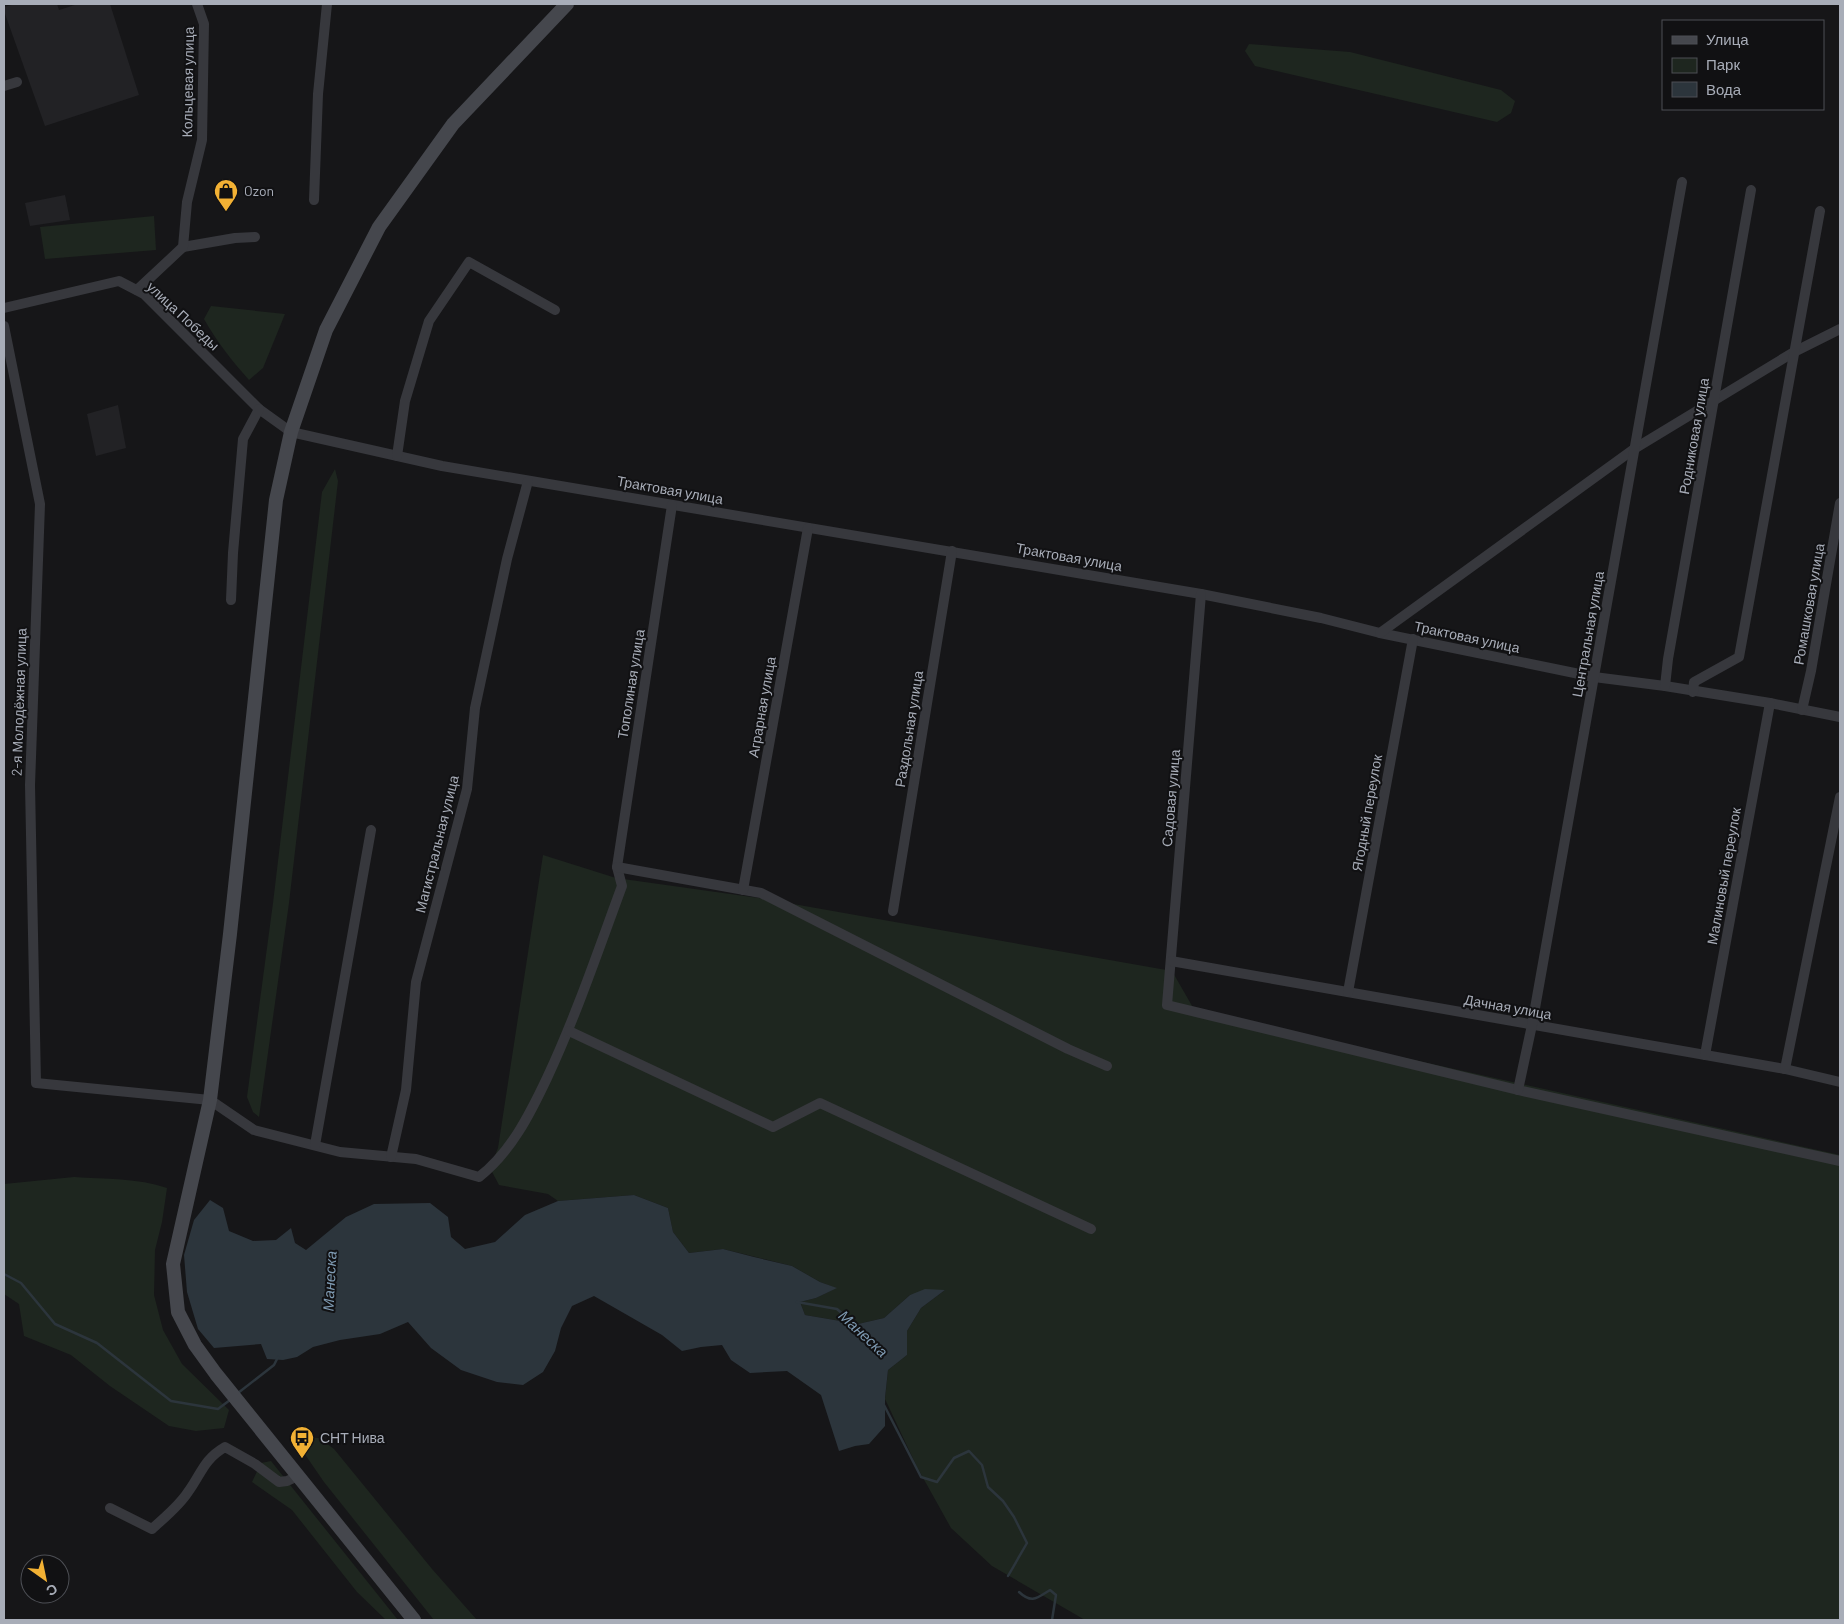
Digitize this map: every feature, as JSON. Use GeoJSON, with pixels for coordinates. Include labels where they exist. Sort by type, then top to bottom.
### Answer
{"type":"FeatureCollection","features":[{"type":"Feature","properties":{"kind":"main road"},"geometry":{"type":"LineString","coordinates":[[414,1620],[216,1374],[195,1345],[178,1312],[173,1264],[210,1100],[230,934],[276,500],[291,432],[326,330],[379,226],[453,124],[567,4]]}},
{"type":"Feature","properties":{"kind":"street","name":"Кольцевая улица"},"geometry":{"type":"LineString","coordinates":[[183,247],[187,202],[202,140],[204,24],[197,4]]}},
{"type":"Feature","properties":{"kind":"street"},"geometry":{"type":"LineString","coordinates":[[314,200],[318,94],[327,4]]}},
{"type":"Feature","properties":{"kind":"street"},"geometry":{"type":"LineString","coordinates":[[4,86],[17,82]]}},
{"type":"Feature","properties":{"kind":"street","name":"Центральная улица"},"geometry":{"type":"LineString","coordinates":[[1518,1090],[1532,1025],[1682,182]]}},
{"type":"Feature","properties":{"kind":"street","name":"Родниковая улица"},"geometry":{"type":"LineString","coordinates":[[1665,686],[1669,650],[1751,190]]}},
{"type":"Feature","properties":{"kind":"street"},"geometry":{"type":"LineString","coordinates":[[1693,692],[1694,682],[1739,657],[1820,211]]}},
{"type":"Feature","properties":{"kind":"street"},"geometry":{"type":"LineString","coordinates":[[137,290],[183,247],[236,238],[255,237]]}},
{"type":"Feature","properties":{"kind":"street"},"geometry":{"type":"LineString","coordinates":[[397,456],[406,402],[429,321],[469,262],[555,310]]}},
{"type":"Feature","properties":{"kind":"street","name":"улица Победы"},"geometry":{"type":"LineString","coordinates":[[4,308],[119,281],[144,294],[259,409],[291,432]]}},
{"type":"Feature","properties":{"kind":"street","name":"2-я Молодёжная улица"},"geometry":{"type":"LineString","coordinates":[[4,326],[40,504],[30,784],[36,1083],[210,1100]]}},
{"type":"Feature","properties":{"kind":"street"},"geometry":{"type":"LineString","coordinates":[[1380,634],[1634,448],[1714,402],[1794,352],[1840,329]]}},
{"type":"Feature","properties":{"kind":"street"},"geometry":{"type":"LineString","coordinates":[[231,600],[243,439],[259,409]]}},
{"type":"Feature","properties":{"kind":"street","name":"Трактовая улица"},"geometry":{"type":"LineString","coordinates":[[291,432],[442,466],[1202,594],[1321,618],[1380,634],[1413,639],[1594,677],[1770,703],[1840,717]]}},
{"type":"Feature","properties":{"kind":"street","name":"Магистральная улица"},"geometry":{"type":"LineString","coordinates":[[391,1157],[406,1090],[416,982],[467,789],[475,708],[507,559],[528,481]]}},
{"type":"Feature","properties":{"kind":"street","name":"Ромашковая улица"},"geometry":{"type":"LineString","coordinates":[[1802,710],[1840,503]]}},
{"type":"Feature","properties":{"kind":"street","name":"Тополиная улица"},"geometry":{"type":"LineString","coordinates":[[391,1157],[416,1159],[479,1177],[490,1168],[526,1121],[569,1031],[622,886],[617,867],[672,505]]}},
{"type":"Feature","properties":{"kind":"street","name":"Аграрная улица"},"geometry":{"type":"LineString","coordinates":[[743,890],[808,528]]}},
{"type":"Feature","properties":{"kind":"street","name":"Раздольная улица"},"geometry":{"type":"LineString","coordinates":[[893,911],[952,551]]}},
{"type":"Feature","properties":{"kind":"street","name":"Садовая улица"},"geometry":{"type":"LineString","coordinates":[[1202,594],[1167,1005],[1518,1090]]}},
{"type":"Feature","properties":{"kind":"street","name":"Ягодный переулок"},"geometry":{"type":"LineString","coordinates":[[1348,992],[1413,639]]}},
{"type":"Feature","properties":{"kind":"street","name":"Малиновый переулок"},"geometry":{"type":"LineString","coordinates":[[1705,1055],[1770,703]]}},
{"type":"Feature","properties":{"kind":"street"},"geometry":{"type":"LineString","coordinates":[[1785,1069],[1840,797]]}},
{"type":"Feature","properties":{"kind":"street"},"geometry":{"type":"LineString","coordinates":[[315,1145],[370,830]]}},
{"type":"Feature","properties":{"kind":"street"},"geometry":{"type":"LineString","coordinates":[[617,867],[761,894],[1068,1049],[1107,1066]]}},
{"type":"Feature","properties":{"kind":"street","name":"Дачная улица"},"geometry":{"type":"LineString","coordinates":[[1171,961],[1785,1069],[1840,1082]]}},
{"type":"Feature","properties":{"kind":"street"},"geometry":{"type":"LineString","coordinates":[[569,1031],[773,1126],[820,1103],[1091,1229]]}},
{"type":"Feature","properties":{"kind":"street"},"geometry":{"type":"LineString","coordinates":[[1518,1090],[1840,1161]]}},
{"type":"Feature","properties":{"kind":"street"},"geometry":{"type":"LineString","coordinates":[[210,1100],[254,1130],[340,1152],[391,1157]]}},
{"type":"Feature","properties":{"kind":"street"},"geometry":{"type":"LineString","coordinates":[[110,1508],[152,1529],[175,1508],[213,1454],[225,1448],[255,1464],[279,1482],[298,1476]]}},
{"type":"Feature","properties":{"kind":"shaded area"},"geometry":{"type":"Polygon","coordinates":[[[15,4],[57,4],[59,10],[78,4],[110,4],[139,95],[45,126],[4,11],[4,7],[15,4]]]}},
{"type":"Feature","properties":{"kind":"shaded area"},"geometry":{"type":"Polygon","coordinates":[[[65,195],[70,220],[30,226],[25,203],[65,195]]]}},
{"type":"Feature","properties":{"kind":"shaded area"},"geometry":{"type":"Polygon","coordinates":[[[118,405],[126,448],[96,456],[87,414],[118,405]]]}},
{"type":"Feature","properties":{"kind":"green space"},"geometry":{"type":"Polygon","coordinates":[[[1249,44],[1350,52],[1501,90],[1515,101],[1511,113],[1497,122],[1255,66],[1245,51],[1249,44]]]}},
{"type":"Feature","properties":{"kind":"green space"},"geometry":{"type":"Polygon","coordinates":[[[154,216],[156,250],[45,259],[40,227],[154,216]]]}},
{"type":"Feature","properties":{"kind":"green space"},"geometry":{"type":"Polygon","coordinates":[[[211,306],[285,314],[263,368],[249,380],[225,351],[204,319],[211,306]]]}},
{"type":"Feature","properties":{"kind":"green space"},"geometry":{"type":"Polygon","coordinates":[[[335,469],[338,481],[289,903],[259,1117],[253,1112],[247,1097],[273,903],[322,492],[335,469]]]}},
{"type":"Feature","properties":{"kind":"green space"},"geometry":{"type":"Polygon","coordinates":[[[543,855],[616,878],[765,899],[1172,971],[1195,1011],[1840,1155],[1840,1620],[1085,1620],[992,1566],[951,1528],[917,1467],[885,1399],[888,1370],[907,1355],[907,1331],[921,1308],[945,1290],[910,1295],[884,1318],[858,1324],[805,1315],[800,1302],[816,1298],[836,1288],[820,1282],[792,1266],[723,1249],[689,1253],[673,1232],[668,1208],[634,1195],[558,1201],[548,1194],[499,1185],[490,1168],[498,1148],[543,855]]]}},
{"type":"Feature","properties":{"kind":"green space"},"geometry":{"type":"Polygon","coordinates":[[[74,1177],[133,1181],[167,1188],[162,1222],[155,1250],[154,1295],[163,1330],[182,1364],[229,1410],[224,1428],[196,1431],[169,1426],[110,1386],[71,1355],[24,1336],[19,1304],[4,1294],[4,1184],[74,1177]]]}},
{"type":"Feature","properties":{"kind":"green space"},"geometry":{"type":"Polygon","coordinates":[[[293,1437],[319,1438],[334,1449],[432,1569],[477,1620],[434,1620],[324,1482],[293,1437]]]}},
{"type":"Feature","properties":{"kind":"green space"},"geometry":{"type":"Polygon","coordinates":[[[271,1461],[398,1620],[386,1620],[357,1592],[292,1510],[252,1482],[261,1463],[271,1461]]]}},
{"type":"Feature","properties":{"kind":"water"},"geometry":{"type":"Polygon","coordinates":[[[634,1195],[668,1208],[673,1232],[689,1253],[723,1249],[792,1266],[820,1282],[837,1288],[816,1298],[800,1302],[805,1315],[858,1324],[884,1318],[910,1295],[925,1289],[945,1290],[921,1308],[907,1331],[907,1355],[888,1370],[885,1426],[869,1444],[839,1451],[821,1395],[787,1371],[750,1373],[731,1360],[722,1345],[682,1351],[662,1335],[594,1296],[572,1306],[561,1328],[555,1351],[543,1372],[523,1385],[497,1382],[461,1370],[431,1348],[408,1322],[380,1334],[340,1340],[313,1347],[297,1357],[283,1360],[267,1359],[261,1344],[214,1348],[198,1329],[187,1292],[184,1255],[194,1220],[210,1200],[223,1208],[229,1231],[253,1241],[276,1240],[291,1228],[295,1243],[306,1250],[346,1217],[374,1204],[430,1203],[448,1217],[451,1237],[465,1249],[495,1242],[525,1215],[558,1201],[634,1195]]]}},
{"type":"Feature","properties":{"kind":"waterway","name":"Манеска"},"geometry":{"type":"LineString","coordinates":[[4,1274],[21,1283],[55,1324],[97,1343],[171,1401],[218,1409],[230,1400]]}},
{"type":"Feature","properties":{"kind":"waterway","name":"Манеска"},"geometry":{"type":"LineString","coordinates":[[797,1302],[837,1309],[855,1325]]}},
{"type":"Feature","properties":{"kind":"waterway","name":"Манеска"},"geometry":{"type":"LineString","coordinates":[[238,1393],[274,1365],[278,1357]]}},
{"type":"Feature","properties":{"kind":"waterway","name":"Манеска"},"geometry":{"type":"LineString","coordinates":[[884,1405],[921,1477],[937,1482],[954,1458],[969,1451],[982,1465],[988,1487],[1003,1501],[1014,1517],[1027,1543],[1008,1576]]}},
{"type":"Feature","properties":{"kind":"waterway","name":"Манеска"},"geometry":{"type":"LineString","coordinates":[[1019,1592],[1031,1599],[1050,1590],[1056,1595],[1052,1620]]}},
{"type":"Feature","properties":{"kind":"place","name":"Ozon"},"geometry":{"type":"Point","coordinates":[226,212]}},
{"type":"Feature","properties":{"kind":"place","name":"СНТ Нива"},"geometry":{"type":"Point","coordinates":[302,1459]}}]}
